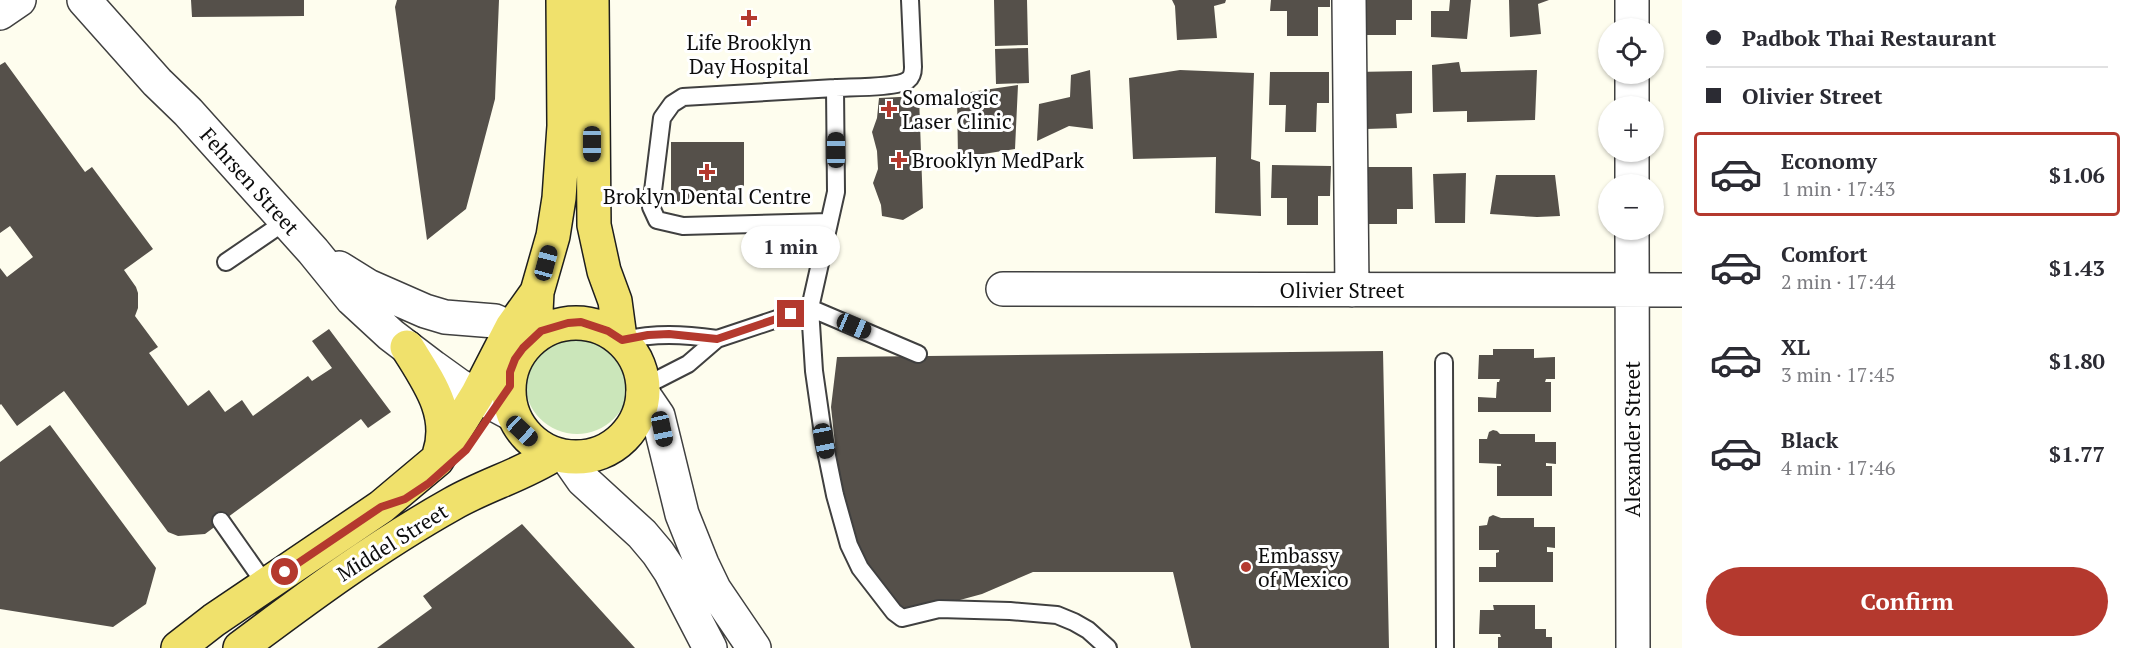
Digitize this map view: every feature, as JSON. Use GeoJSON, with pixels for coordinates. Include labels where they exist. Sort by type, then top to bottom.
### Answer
{"type":"FeatureCollection","features":[{"type":"Feature","properties":{"kind":"main road"},"geometry":{"type":"LineString","coordinates":[[529,332],[536,311],[537,292],[553,236],[559,198],[564,126],[563,0]]}},
{"type":"Feature","properties":{"kind":"main road"},"geometry":{"type":"LineString","coordinates":[[592,0],[594,225],[604,271],[615,301],[621,339]]}},
{"type":"Feature","properties":{"kind":"main road"},"geometry":{"type":"LineString","coordinates":[[499,400],[522,431],[537,445],[561,455],[585,457],[603,451],[618,442],[631,429],[639,412],[643,391],[639,365],[621,339],[608,331],[581,322],[561,324],[529,332]]}},
{"type":"Feature","properties":{"kind":"main road","name":"Middel Street"},"geometry":{"type":"LineString","coordinates":[[381,507],[405,499],[437,477],[466,450],[499,400],[529,332]]}},
{"type":"Feature","properties":{"kind":"main road"},"geometry":{"type":"LineString","coordinates":[[407,347],[436,395],[441,410],[443,443],[437,460]]}},
{"type":"Feature","properties":{"kind":"main road","name":"Middel Street"},"geometry":{"type":"LineString","coordinates":[[178,648],[381,507],[437,460],[499,400]]}},
{"type":"Feature","properties":{"kind":"main road","name":"Middel Street"},"geometry":{"type":"LineString","coordinates":[[240,648],[334,578],[453,503],[561,455]]}},
{"type":"Feature","properties":{"kind":"street"},"geometry":{"type":"LineString","coordinates":[[0,13],[19,0]]}},
{"type":"Feature","properties":{"kind":"street","name":"Fehrsen Street"},"geometry":{"type":"LineString","coordinates":[[84,0],[157,82],[189,112],[313,251],[352,299],[391,335],[458,385],[499,400]]}},
{"type":"Feature","properties":{"kind":"street","name":"Fehrsen Street"},"geometry":{"type":"LineString","coordinates":[[110,0],[167,65],[189,112]]}},
{"type":"Feature","properties":{"kind":"street"},"geometry":{"type":"LineString","coordinates":[[1349,0],[1352,290]]}},
{"type":"Feature","properties":{"kind":"street"},"geometry":{"type":"LineString","coordinates":[[1632,0],[1632,18]]}},
{"type":"Feature","properties":{"kind":"street","name":"Alexander Street"},"geometry":{"type":"LineString","coordinates":[[1632,240],[1633,648]]}},
{"type":"Feature","properties":{"kind":"street","name":"Fehrsen Street"},"geometry":{"type":"LineString","coordinates":[[313,251],[368,286],[425,311],[445,317],[495,321],[529,332]]}},
{"type":"Feature","properties":{"kind":"street","name":"Olivier Street"},"geometry":{"type":"LineString","coordinates":[[1003,290],[1682,290]]}},
{"type":"Feature","properties":{"kind":"street"},"geometry":{"type":"LineString","coordinates":[[643,391],[660,423],[682,514],[702,564],[714,589],[754,648]]}},
{"type":"Feature","properties":{"kind":"street"},"geometry":{"type":"LineString","coordinates":[[561,455],[583,480],[642,534],[658,554],[670,571],[710,648]]}},
{"type":"Feature","properties":{"kind":"lane"},"geometry":{"type":"LineString","coordinates":[[829,222],[683,226],[657,220],[651,207],[662,117],[672,104],[683,97],[897,84],[907,81],[912,76],[914,68],[910,0]]}},
{"type":"Feature","properties":{"kind":"lane"},"geometry":{"type":"LineString","coordinates":[[836,88],[836,192],[810,308],[817,393],[835,495],[849,545],[861,568],[894,612],[902,618],[939,609],[1057,615],[1088,630],[1107,648]]}},
{"type":"Feature","properties":{"kind":"lane"},"geometry":{"type":"LineString","coordinates":[[226,261],[286,221]]}},
{"type":"Feature","properties":{"kind":"lane"},"geometry":{"type":"LineString","coordinates":[[643,391],[688,364],[717,339],[810,308],[918,354]]}},
{"type":"Feature","properties":{"kind":"lane"},"geometry":{"type":"LineString","coordinates":[[621,339],[669,334],[717,339]]}},
{"type":"Feature","properties":{"kind":"lane"},"geometry":{"type":"LineString","coordinates":[[1444,362],[1445,648]]}},
{"type":"Feature","properties":{"kind":"lane"},"geometry":{"type":"LineString","coordinates":[[222,522],[266,585]]}},
{"type":"Feature","properties":{"kind":"green space"},"geometry":{"type":"Polygon","coordinates":[[[577,330],[597,334],[614,345],[625,362],[629,382],[625,402],[614,419],[597,430],[577,434],[557,430],[540,419],[529,402],[525,382],[529,362],[540,345],[557,334],[577,330]]]}},
{"type":"Feature","properties":{"kind":"building"},"geometry":{"type":"Polygon","coordinates":[[[191,0],[304,0],[304,16],[192,17],[191,0]]]}},
{"type":"Feature","properties":{"kind":"building"},"geometry":{"type":"Polygon","coordinates":[[[397,0],[499,0],[495,99],[466,209],[427,240],[395,7],[397,0]]]}},
{"type":"Feature","properties":{"kind":"building"},"geometry":{"type":"Polygon","coordinates":[[[994,0],[1027,0],[1028,45],[995,46],[994,0]]]}},
{"type":"Feature","properties":{"kind":"building"},"geometry":{"type":"Polygon","coordinates":[[[1172,0],[1226,0],[1225,3],[1214,6],[1217,38],[1177,40],[1175,6],[1172,0]]]}},
{"type":"Feature","properties":{"kind":"building"},"geometry":{"type":"Polygon","coordinates":[[[1271,0],[1330,0],[1330,7],[1318,7],[1318,36],[1287,36],[1287,11],[1270,11],[1271,0]]]}},
{"type":"Feature","properties":{"kind":"building"},"geometry":{"type":"Polygon","coordinates":[[[1354,0],[1412,0],[1412,20],[1396,20],[1396,35],[1366,35],[1366,4],[1355,4],[1354,0]]]}},
{"type":"Feature","properties":{"kind":"building"},"geometry":{"type":"Polygon","coordinates":[[[1450,0],[1471,0],[1467,39],[1431,37],[1431,11],[1449,11],[1450,0]]]}},
{"type":"Feature","properties":{"kind":"building"},"geometry":{"type":"Polygon","coordinates":[[[1509,0],[1549,0],[1538,4],[1541,34],[1510,37],[1509,0]]]}},
{"type":"Feature","properties":{"kind":"building"},"geometry":{"type":"Polygon","coordinates":[[[1028,48],[1029,83],[996,84],[995,49],[1028,48]]]}},
{"type":"Feature","properties":{"kind":"building"},"geometry":{"type":"Polygon","coordinates":[[[5,62],[85,172],[92,167],[153,249],[124,270],[138,293],[138,308],[135,316],[158,347],[149,353],[188,406],[209,390],[225,412],[242,400],[253,416],[308,376],[312,381],[332,368],[312,341],[329,329],[391,412],[368,428],[361,419],[205,534],[178,536],[168,532],[64,391],[17,426],[0,405],[0,268],[7,277],[33,257],[10,226],[0,233],[0,65],[5,62]]]}},
{"type":"Feature","properties":{"kind":"building"},"geometry":{"type":"Polygon","coordinates":[[[1459,62],[1461,72],[1537,70],[1535,120],[1467,122],[1467,111],[1433,112],[1432,65],[1459,62]]]}},
{"type":"Feature","properties":{"kind":"building"},"geometry":{"type":"Polygon","coordinates":[[[1090,70],[1093,129],[1069,126],[1037,141],[1039,104],[1070,97],[1071,75],[1090,70]]]}},
{"type":"Feature","properties":{"kind":"building"},"geometry":{"type":"Polygon","coordinates":[[[1180,70],[1254,73],[1251,159],[1260,162],[1261,216],[1215,213],[1216,157],[1133,159],[1129,78],[1180,70]]]}},
{"type":"Feature","properties":{"kind":"building"},"geometry":{"type":"Polygon","coordinates":[[[1412,71],[1412,113],[1396,114],[1397,128],[1366,129],[1354,72],[1412,71]]]}},
{"type":"Feature","properties":{"kind":"building"},"geometry":{"type":"Polygon","coordinates":[[[1270,72],[1329,72],[1329,103],[1317,103],[1316,132],[1285,132],[1286,105],[1269,105],[1270,72]]]}},
{"type":"Feature","properties":{"kind":"building"},"geometry":{"type":"Polygon","coordinates":[[[1018,85],[1015,149],[958,158],[957,94],[1018,85]]]}},
{"type":"Feature","properties":{"kind":"building","name":"Brooklyn MedPark"},"geometry":{"type":"Polygon","coordinates":[[[919,96],[923,208],[903,220],[882,216],[881,205],[873,183],[878,169],[877,151],[872,132],[877,118],[879,98],[919,96]]]}},
{"type":"Feature","properties":{"kind":"building","name":"Broklyn Dental Centre"},"geometry":{"type":"Polygon","coordinates":[[[671,142],[744,142],[744,202],[671,202],[671,142]]]}},
{"type":"Feature","properties":{"kind":"building"},"geometry":{"type":"Polygon","coordinates":[[[1272,165],[1331,166],[1330,196],[1318,196],[1318,225],[1287,225],[1287,198],[1271,198],[1272,165]]]}},
{"type":"Feature","properties":{"kind":"building"},"geometry":{"type":"Polygon","coordinates":[[[1355,167],[1412,167],[1413,209],[1397,209],[1397,224],[1367,224],[1355,167]]]}},
{"type":"Feature","properties":{"kind":"building"},"geometry":{"type":"Polygon","coordinates":[[[1466,173],[1465,223],[1435,223],[1433,174],[1466,173]]]}},
{"type":"Feature","properties":{"kind":"building"},"geometry":{"type":"Polygon","coordinates":[[[1496,175],[1555,175],[1560,216],[1490,214],[1496,175]]]}},
{"type":"Feature","properties":{"kind":"building"},"geometry":{"type":"Polygon","coordinates":[[[1493,349],[1534,349],[1534,358],[1555,357],[1555,379],[1546,379],[1545,382],[1551,382],[1551,412],[1478,412],[1478,397],[1496,398],[1497,382],[1500,379],[1478,379],[1479,355],[1493,355],[1493,349]]]}},
{"type":"Feature","properties":{"kind":"building"},"geometry":{"type":"Polygon","coordinates":[[[1383,351],[1389,648],[1191,648],[1173,572],[1033,572],[982,594],[901,616],[859,559],[840,491],[831,407],[837,357],[1383,351]]]}},
{"type":"Feature","properties":{"kind":"building"},"geometry":{"type":"Polygon","coordinates":[[[50,425],[156,568],[146,604],[113,627],[0,609],[0,462],[50,425]]]}},
{"type":"Feature","properties":{"kind":"building"},"geometry":{"type":"Polygon","coordinates":[[[1493,430],[1500,434],[1535,434],[1535,442],[1556,442],[1556,464],[1546,463],[1546,466],[1552,466],[1552,496],[1497,496],[1497,466],[1501,464],[1479,463],[1479,439],[1487,439],[1489,432],[1493,430]]]}},
{"type":"Feature","properties":{"kind":"building"},"geometry":{"type":"Polygon","coordinates":[[[1493,515],[1501,518],[1534,518],[1534,527],[1555,527],[1555,548],[1547,547],[1547,552],[1553,552],[1553,582],[1479,582],[1479,567],[1496,567],[1496,553],[1499,550],[1479,550],[1479,526],[1487,525],[1489,517],[1493,515]]]}},
{"type":"Feature","properties":{"kind":"building"},"geometry":{"type":"Polygon","coordinates":[[[522,524],[635,648],[377,648],[432,608],[423,596],[522,524]]]}},
{"type":"Feature","properties":{"kind":"building"},"geometry":{"type":"Polygon","coordinates":[[[1493,605],[1535,605],[1535,629],[1546,629],[1546,637],[1552,637],[1552,648],[1498,648],[1500,634],[1479,634],[1480,610],[1494,610],[1493,605]]]}},
{"type":"Feature","properties":{"kind":"place","name":"Life Brooklyn Day Hospital"},"geometry":{"type":"Point","coordinates":[749,18]}},
{"type":"Feature","properties":{"kind":"place","name":"Somalogic Laser Clinic"},"geometry":{"type":"Point","coordinates":[889,109]}},
{"type":"Feature","properties":{"kind":"place","name":"Brooklyn MedPark"},"geometry":{"type":"Point","coordinates":[899,160]}},
{"type":"Feature","properties":{"kind":"place","name":"Broklyn Dental Centre"},"geometry":{"type":"Point","coordinates":[707,172]}},
{"type":"Feature","properties":{"kind":"place","name":"Embassy of Mexico"},"geometry":{"type":"Point","coordinates":[1246,567]}},
{"type":"Feature","properties":{"kind":"route"},"geometry":{"type":"LineString","coordinates":[[285,572],[381,507],[405,499],[429,483],[466,450],[510,386],[510,372],[515,359],[532,338],[541,331],[554,326],[581,322],[595,325],[622,340],[669,334],[717,339],[791,314]]}}]}
